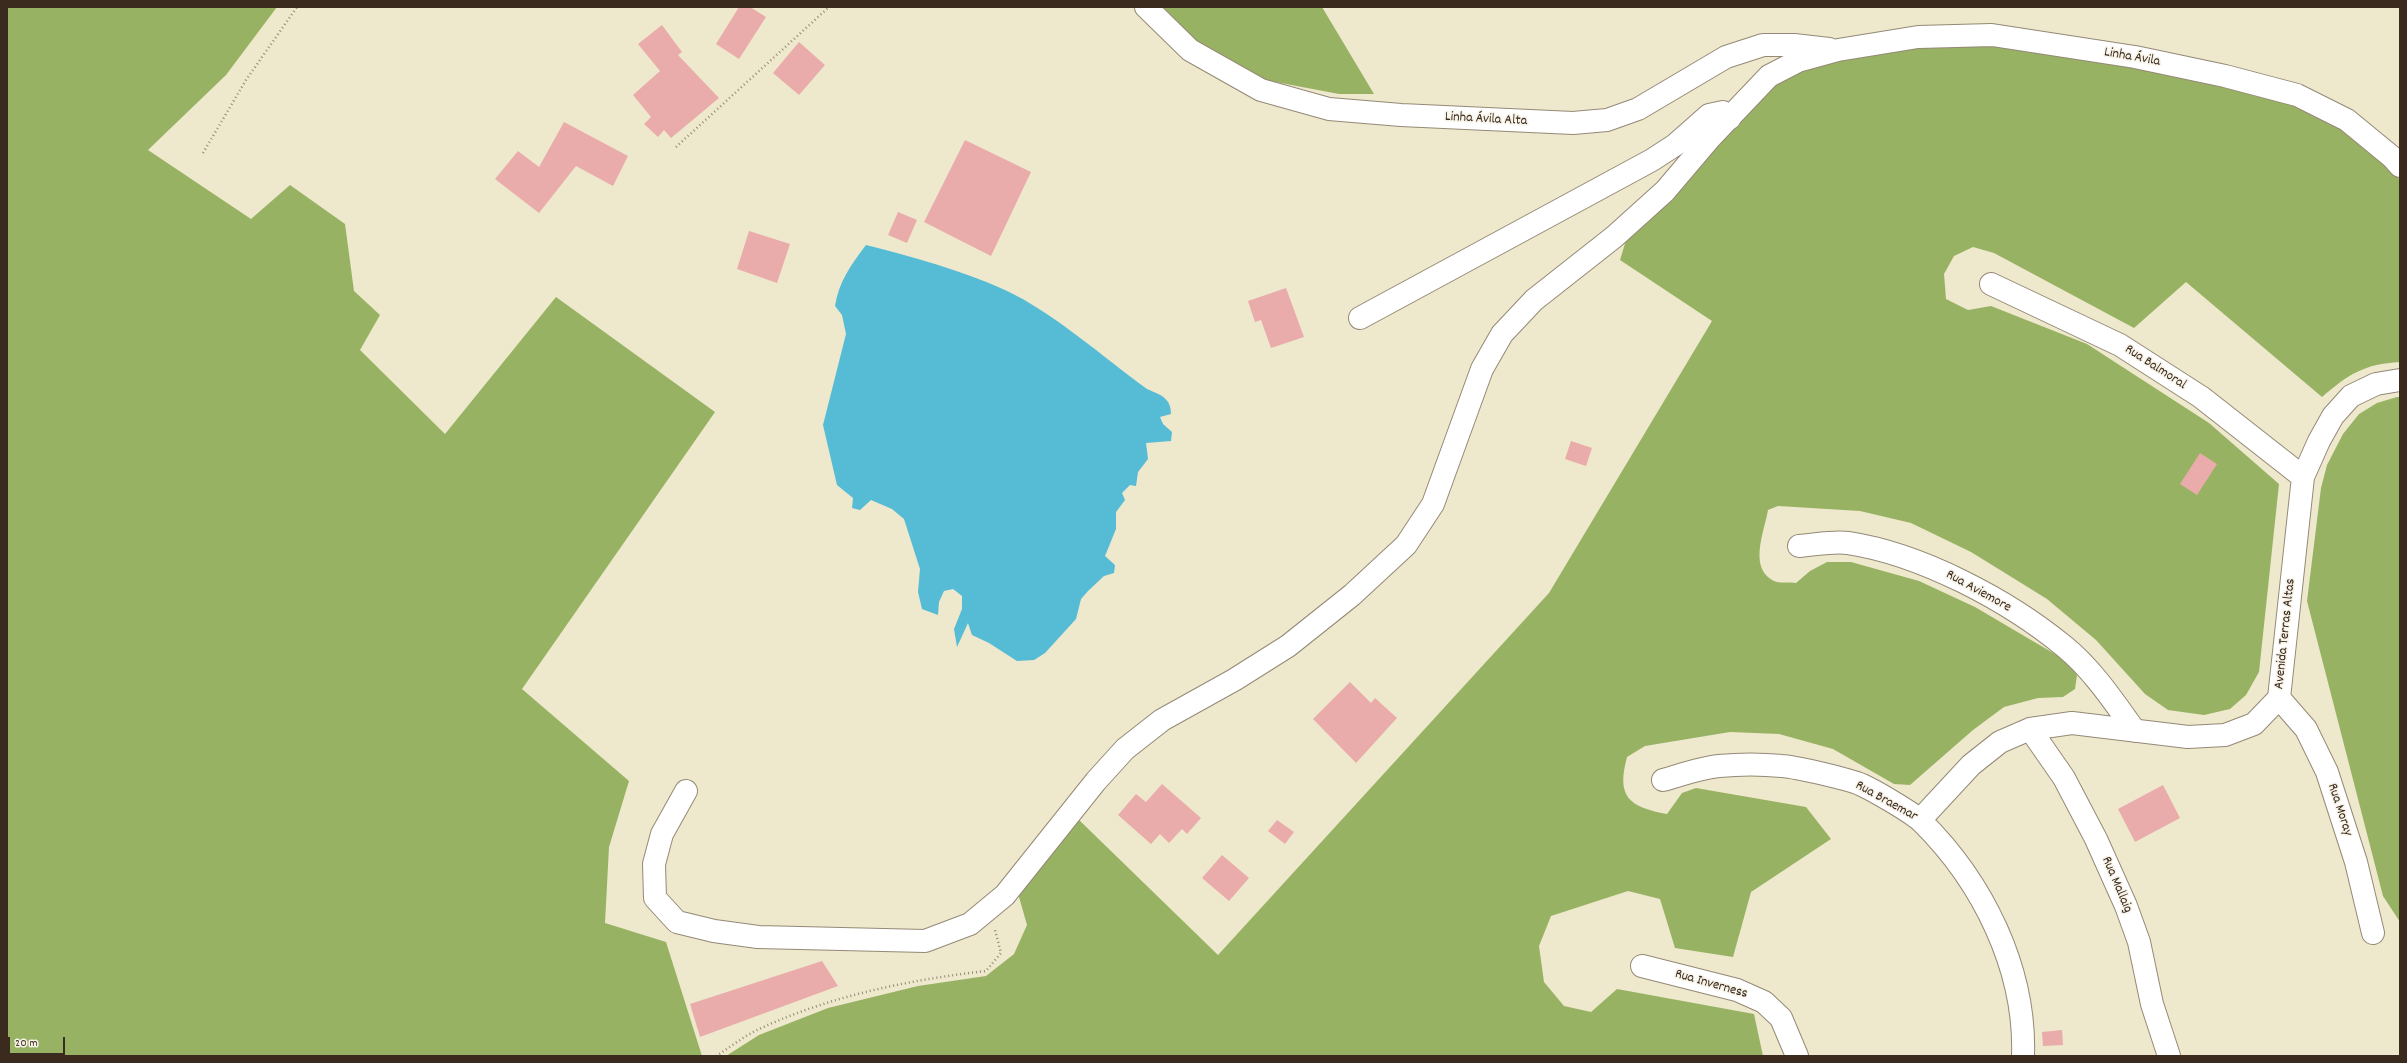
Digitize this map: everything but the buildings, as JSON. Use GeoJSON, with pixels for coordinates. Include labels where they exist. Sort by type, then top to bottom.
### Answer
{"type":"FeatureCollection","features":[{"type":"Feature","properties":{"kind":"street","name":"Linha Ávila Alta"},"geometry":{"type":"LineString","coordinates":[[1146,7],[1190,50],[1261,90],[1329,109],[1409,116],[1573,123],[1607,120],[1638,108],[1726,57],[1763,45],[1794,45],[1838,50]]}},
{"type":"Feature","properties":{"kind":"street","name":"Linha Ávila"},"geometry":{"type":"LineString","coordinates":[[1838,50],[1918,37],[1992,35],[2150,60],[2225,76],[2298,95],[2347,120],[2400,166]]}},
{"type":"Feature","properties":{"kind":"street"},"geometry":{"type":"LineString","coordinates":[[686,791],[662,834],[654,864],[655,898],[677,922],[714,931],[758,937],[924,941],[970,924],[1005,895],[1096,781],[1125,748],[1162,720],[1234,680],[1288,646],[1352,595],[1406,545],[1433,504],[1482,369],[1502,334],[1534,300],[1614,237],[1665,192],[1769,76],[1798,61],[1838,50]]}},
{"type":"Feature","properties":{"kind":"street"},"geometry":{"type":"LineString","coordinates":[[1360,318],[1652,160],[1675,145],[1709,115],[1723,112],[1730,118]]}},
{"type":"Feature","properties":{"kind":"street","name":"Rua Balmoral"},"geometry":{"type":"LineString","coordinates":[[1991,284],[2120,346],[2201,397],[2303,477]]}},
{"type":"Feature","properties":{"kind":"street","name":"Avenida Terras Altas"},"geometry":{"type":"LineString","coordinates":[[1920,820],[1971,765],[2000,742],[2030,729],[2072,722],[2188,737],[2225,735],[2254,724],[2279,698],[2303,477],[2319,441],[2333,416],[2352,396],[2376,384],[2400,380]]}},
{"type":"Feature","properties":{"kind":"street","name":"Rua Aviemore"},"geometry":{"type":"LineString","coordinates":[[1799,546],[1847,543],[1922,563],[1994,598],[2066,648],[2106,691],[2135,731]]}},
{"type":"Feature","properties":{"kind":"street","name":"Rua Moray"},"geometry":{"type":"LineString","coordinates":[[2279,698],[2306,729],[2327,772],[2356,862],[2373,933]]}},
{"type":"Feature","properties":{"kind":"street","name":"Rua Mallaig"},"geometry":{"type":"LineString","coordinates":[[2030,729],[2067,785],[2096,839],[2126,906],[2139,942],[2152,1004],[2169,1056]]}},
{"type":"Feature","properties":{"kind":"street","name":"Rua Braemar"},"geometry":{"type":"LineString","coordinates":[[1663,780],[1718,766],[1783,766],[1861,785],[1920,820],[1960,865],[1987,909],[1998,934],[2015,976],[2024,1037],[2023,1056]]}},
{"type":"Feature","properties":{"kind":"street","name":"Rua Inverness"},"geometry":{"type":"LineString","coordinates":[[1642,966],[1737,990],[1764,1002],[1780,1018],[1796,1056]]}},
{"type":"Feature","properties":{"kind":"path"},"geometry":{"type":"LineString","coordinates":[[203,153],[246,80],[297,7]]}},
{"type":"Feature","properties":{"kind":"path"},"geometry":{"type":"LineString","coordinates":[[676,147],[829,7]]}},
{"type":"Feature","properties":{"kind":"path"},"geometry":{"type":"LineString","coordinates":[[716,1056],[756,1031],[827,1002],[928,978],[986,971],[1000,954],[989,908]]}},
{"type":"Feature","properties":{"kind":"green space"},"geometry":{"type":"Polygon","coordinates":[[[8,7],[277,7],[226,75],[148,150],[251,219],[290,185],[345,224],[354,291],[380,315],[360,350],[445,434],[556,297],[715,412],[522,689],[629,781],[609,847],[605,923],[666,942],[702,1056],[7,1056],[8,7]]]}},
{"type":"Feature","properties":{"kind":"green space"},"geometry":{"type":"Polygon","coordinates":[[[1163,7],[1322,7],[1374,94],[1339,94],[1265,80],[1197,42],[1163,7]]]}},
{"type":"Feature","properties":{"kind":"green space"},"geometry":{"type":"Polygon","coordinates":[[[1921,44],[1993,45],[2067,55],[2272,96],[2342,128],[2382,160],[2400,180],[2400,362],[2376,365],[2349,376],[2322,397],[2186,282],[2134,328],[1994,253],[1973,247],[1954,256],[1944,274],[1946,299],[1968,310],[1991,306],[2087,344],[2209,423],[2279,484],[2259,672],[2246,695],[2230,709],[2204,715],[2168,710],[2145,694],[2096,640],[2047,599],[1971,552],[1911,523],[1860,511],[1778,506],[1768,510],[1761,540],[1760,560],[1762,569],[1768,577],[1777,582],[1796,583],[1810,571],[1827,562],[1851,562],[1919,581],[1975,607],[2065,660],[2077,675],[2075,689],[2063,697],[2038,698],[2004,707],[1973,730],[1910,785],[1894,784],[1833,749],[1779,734],[1730,732],[1645,746],[1627,757],[1623,782],[1625,791],[1629,798],[1643,808],[1667,814],[1682,793],[1696,788],[1806,807],[1831,839],[1751,892],[1733,957],[1675,948],[1660,899],[1628,891],[1551,916],[1539,946],[1544,982],[1564,1006],[1591,1012],[1617,989],[1754,1014],[1763,1056],[726,1056],[759,1035],[828,1008],[918,986],[986,976],[1014,954],[1027,925],[1017,890],[1077,818],[1218,955],[1549,593],[1712,321],[1620,260],[1630,227],[1776,83],[1805,69],[1846,56],[1921,44]]]}},
{"type":"Feature","properties":{"kind":"green space"},"geometry":{"type":"Polygon","coordinates":[[[2400,397],[2400,922],[2383,896],[2307,601],[2321,488],[2327,465],[2343,434],[2359,414],[2377,403],[2400,397]]]}},
{"type":"Feature","properties":{"kind":"water"},"geometry":{"type":"Polygon","coordinates":[[[866,245],[954,270],[1005,290],[1023,299],[1060,323],[1147,389],[1164,398],[1169,404],[1171,414],[1160,417],[1163,424],[1172,432],[1171,441],[1146,443],[1148,459],[1138,472],[1136,486],[1130,485],[1122,493],[1125,500],[1116,512],[1116,529],[1105,556],[1115,565],[1114,573],[1104,576],[1088,591],[1081,599],[1076,619],[1045,653],[1034,660],[1017,661],[989,643],[972,635],[968,623],[957,647],[954,629],[962,609],[962,596],[953,589],[944,591],[939,602],[938,615],[922,609],[918,592],[920,569],[904,519],[892,509],[871,500],[860,510],[852,508],[853,498],[837,485],[823,425],[846,334],[842,315],[835,306],[839,289],[843,281],[851,266],[866,245]]]}}]}
